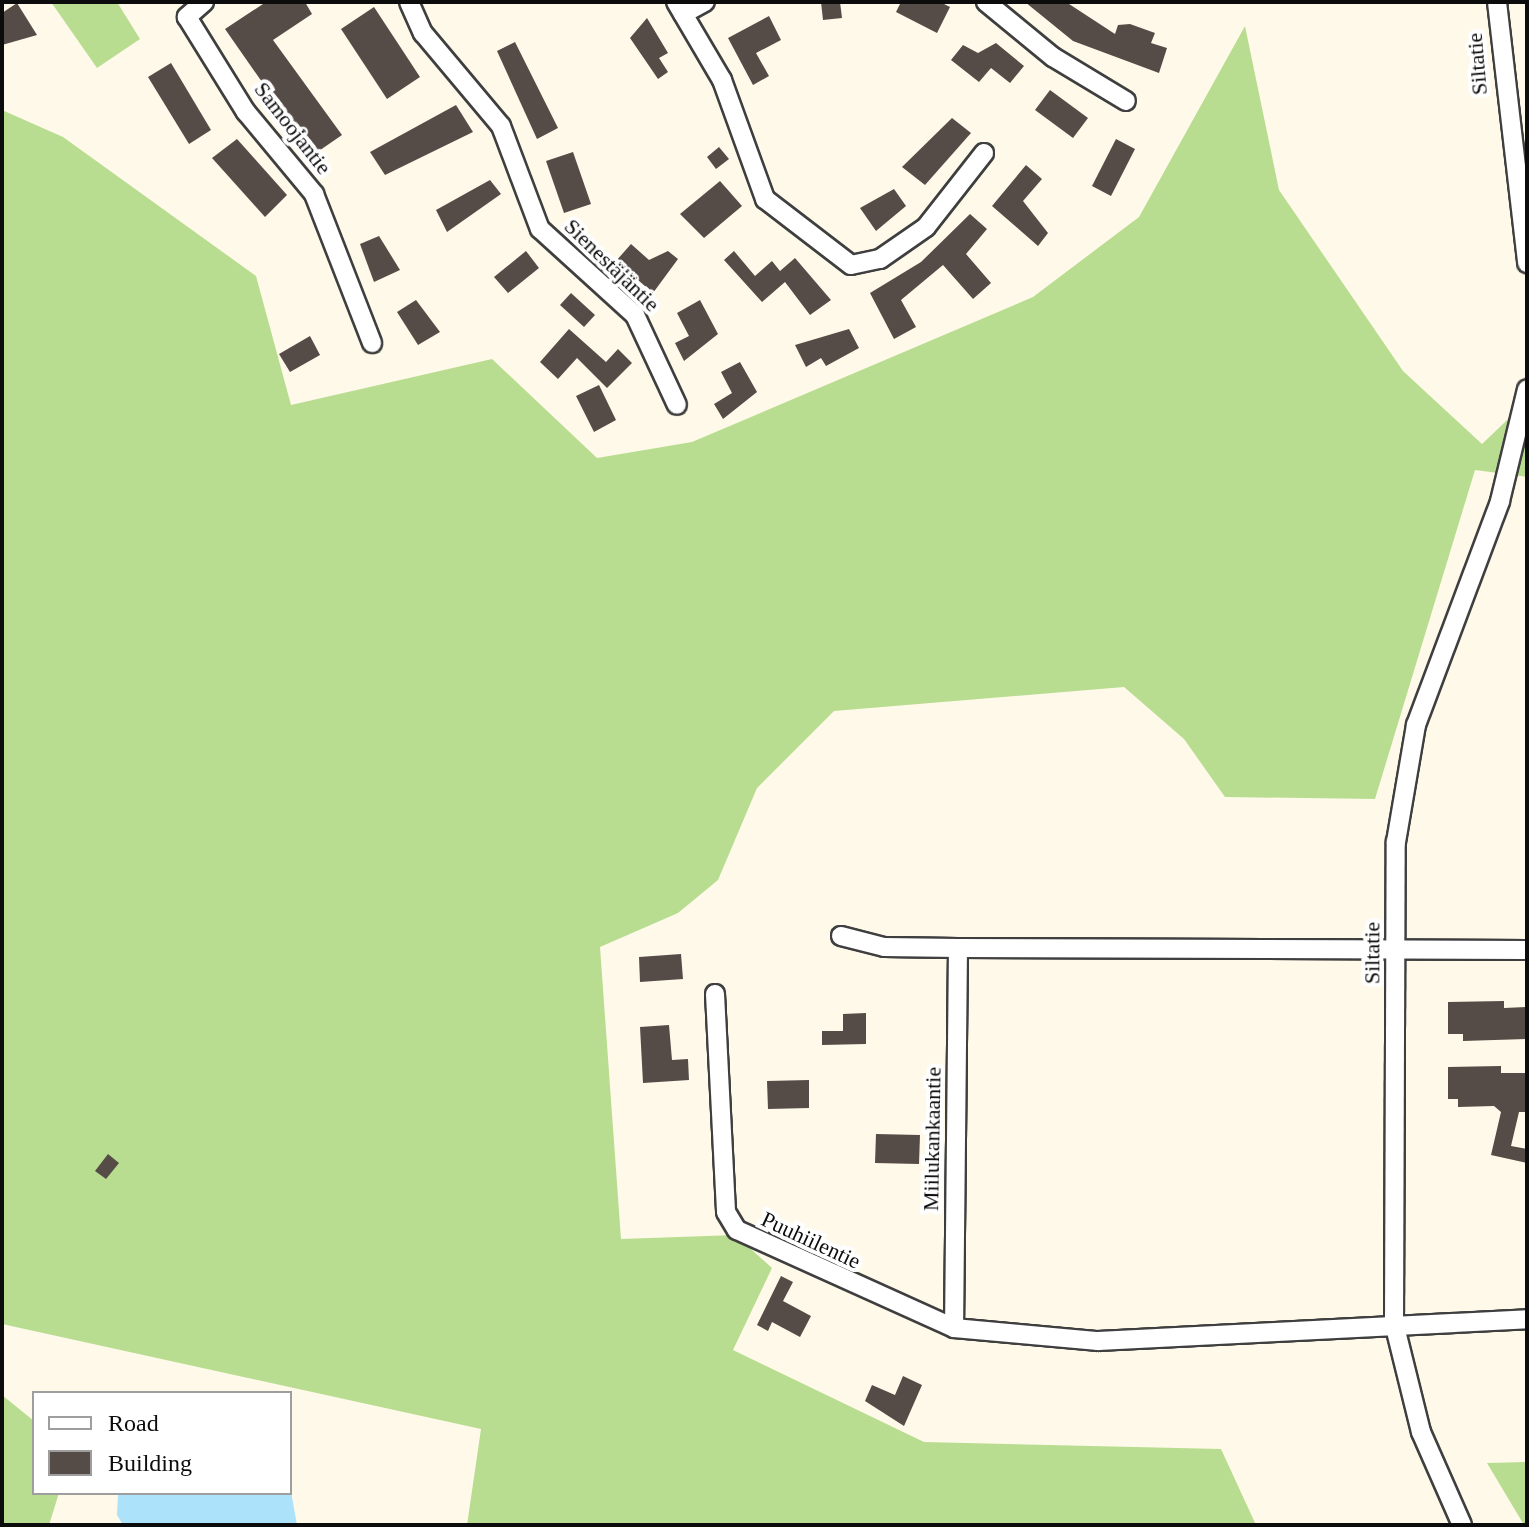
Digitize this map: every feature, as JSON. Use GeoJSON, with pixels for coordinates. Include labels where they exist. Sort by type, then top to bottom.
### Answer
{"type":"FeatureCollection","features":[{"type":"Feature","properties":{"kind":"street","name":"Samoojantie"},"geometry":{"type":"LineString","coordinates":[[204,2],[187,17],[246,112],[314,194],[372,343]]}},
{"type":"Feature","properties":{"kind":"street","name":"Sienestäjäntie"},"geometry":{"type":"LineString","coordinates":[[409,2],[423,33],[501,126],[540,229],[635,315],[677,405]]}},
{"type":"Feature","properties":{"kind":"street"},"geometry":{"type":"LineString","coordinates":[[705,2],[679,8],[722,80],[765,199],[851,265],[880,259],[926,227],[984,153]]}},
{"type":"Feature","properties":{"kind":"street"},"geometry":{"type":"LineString","coordinates":[[986,2],[1053,57],[1126,101]]}},
{"type":"Feature","properties":{"kind":"street","name":"Siltatie"},"geometry":{"type":"LineString","coordinates":[[1497,2],[1527,263]]}},
{"type":"Feature","properties":{"kind":"street","name":"Siltatie"},"geometry":{"type":"LineString","coordinates":[[1461,1522],[1421,1432],[1394,1323],[1397,829],[1416,725],[1500,501],[1527,389]]}},
{"type":"Feature","properties":{"kind":"street"},"geometry":{"type":"LineString","coordinates":[[841,936],[884,947],[1527,950]]}},
{"type":"Feature","properties":{"kind":"street","name":"Miilukankaantie"},"geometry":{"type":"LineString","coordinates":[[954,1328],[958,948]]}},
{"type":"Feature","properties":{"kind":"street","name":"Puuhiilentie"},"geometry":{"type":"LineString","coordinates":[[715,994],[726,1212],[737,1230],[954,1328]]}},
{"type":"Feature","properties":{"kind":"street"},"geometry":{"type":"LineString","coordinates":[[954,1328],[1098,1341],[1394,1323],[1527,1319]]}},
{"type":"Feature","properties":{"kind":"green space"},"geometry":{"type":"Polygon","coordinates":[[[51,2],[117,2],[140,39],[97,68],[51,2]]]}},
{"type":"Feature","properties":{"kind":"green space"},"geometry":{"type":"Polygon","coordinates":[[[1245,26],[1279,190],[1403,371],[1482,444],[1527,401],[1527,477],[1475,470],[1375,799],[1225,797],[1184,739],[1124,687],[834,711],[757,788],[718,880],[678,913],[600,947],[621,1239],[735,1235],[772,1268],[733,1350],[924,1442],[1221,1449],[1256,1525],[467,1525],[481,1429],[2,1324],[2,110],[63,137],[256,276],[291,405],[492,359],[597,458],[692,442],[1033,297],[1139,217],[1245,26]]]}},
{"type":"Feature","properties":{"kind":"green space"},"geometry":{"type":"Polygon","coordinates":[[[2,1395],[32,1419],[32,1495],[58,1495],[49,1525],[2,1525],[2,1395]]]}},
{"type":"Feature","properties":{"kind":"green space"},"geometry":{"type":"Polygon","coordinates":[[[1527,1462],[1527,1525],[1524,1525],[1487,1463],[1527,1462]]]}},
{"type":"Feature","properties":{"kind":"water"},"geometry":{"type":"Polygon","coordinates":[[[118,1495],[292,1495],[297,1525],[123,1525],[117,1515],[118,1495]]]}},
{"type":"Feature","properties":{"kind":"building"},"geometry":{"type":"Polygon","coordinates":[[[266,2],[305,2],[312,14],[273,40],[342,135],[313,155],[225,29],[266,2]]]}},
{"type":"Feature","properties":{"kind":"building"},"geometry":{"type":"Polygon","coordinates":[[[821,2],[840,2],[842,18],[823,20],[821,2]]]}},
{"type":"Feature","properties":{"kind":"building"},"geometry":{"type":"Polygon","coordinates":[[[901,2],[940,2],[950,7],[937,33],[896,12],[901,2]]]}},
{"type":"Feature","properties":{"kind":"building"},"geometry":{"type":"Polygon","coordinates":[[[1025,2],[1066,2],[1115,34],[1118,25],[1130,24],[1155,33],[1151,43],[1167,48],[1159,73],[1073,41],[1025,2]]]}},
{"type":"Feature","properties":{"kind":"building"},"geometry":{"type":"Polygon","coordinates":[[[17,3],[37,35],[2,45],[2,13],[17,3]]]}},
{"type":"Feature","properties":{"kind":"building"},"geometry":{"type":"Polygon","coordinates":[[[374,7],[420,77],[387,99],[341,29],[374,7]]]}},
{"type":"Feature","properties":{"kind":"building"},"geometry":{"type":"Polygon","coordinates":[[[769,16],[781,40],[756,53],[769,76],[753,85],[728,38],[769,16]]]}},
{"type":"Feature","properties":{"kind":"building"},"geometry":{"type":"Polygon","coordinates":[[[647,18],[668,53],[659,58],[668,72],[658,79],[630,38],[647,18]]]}},
{"type":"Feature","properties":{"kind":"building"},"geometry":{"type":"Polygon","coordinates":[[[515,42],[558,128],[537,139],[497,51],[515,42]]]}},
{"type":"Feature","properties":{"kind":"building"},"geometry":{"type":"Polygon","coordinates":[[[996,43],[1024,66],[1010,83],[991,68],[979,82],[951,60],[963,45],[978,53],[996,43]]]}},
{"type":"Feature","properties":{"kind":"building"},"geometry":{"type":"Polygon","coordinates":[[[171,63],[211,130],[189,144],[148,77],[171,63]]]}},
{"type":"Feature","properties":{"kind":"building"},"geometry":{"type":"Polygon","coordinates":[[[1050,90],[1088,118],[1073,138],[1035,110],[1050,90]]]}},
{"type":"Feature","properties":{"kind":"building"},"geometry":{"type":"Polygon","coordinates":[[[456,105],[473,132],[385,175],[370,152],[456,105]]]}},
{"type":"Feature","properties":{"kind":"building"},"geometry":{"type":"Polygon","coordinates":[[[952,118],[971,133],[925,185],[902,167],[952,118]]]}},
{"type":"Feature","properties":{"kind":"building"},"geometry":{"type":"Polygon","coordinates":[[[237,139],[287,195],[265,217],[212,158],[237,139]]]}},
{"type":"Feature","properties":{"kind":"building"},"geometry":{"type":"Polygon","coordinates":[[[1116,139],[1135,149],[1111,196],[1092,186],[1116,139]]]}},
{"type":"Feature","properties":{"kind":"building"},"geometry":{"type":"Polygon","coordinates":[[[719,147],[729,159],[716,169],[707,157],[719,147]]]}},
{"type":"Feature","properties":{"kind":"building"},"geometry":{"type":"Polygon","coordinates":[[[573,152],[591,204],[564,213],[546,161],[573,152]]]}},
{"type":"Feature","properties":{"kind":"building"},"geometry":{"type":"Polygon","coordinates":[[[1026,165],[1042,179],[1023,201],[1048,233],[1038,246],[992,206],[1026,165]]]}},
{"type":"Feature","properties":{"kind":"building"},"geometry":{"type":"Polygon","coordinates":[[[490,180],[501,194],[447,232],[436,210],[490,180]]]}},
{"type":"Feature","properties":{"kind":"building"},"geometry":{"type":"Polygon","coordinates":[[[720,181],[742,206],[704,238],[680,214],[720,181]]]}},
{"type":"Feature","properties":{"kind":"building"},"geometry":{"type":"Polygon","coordinates":[[[894,189],[906,206],[876,231],[860,208],[894,189]]]}},
{"type":"Feature","properties":{"kind":"building"},"geometry":{"type":"Polygon","coordinates":[[[970,214],[987,229],[966,254],[991,283],[973,299],[943,265],[901,300],[916,327],[894,339],[870,293],[921,262],[970,214]]]}},
{"type":"Feature","properties":{"kind":"building"},"geometry":{"type":"Polygon","coordinates":[[[379,236],[400,270],[374,282],[360,244],[379,236]]]}},
{"type":"Feature","properties":{"kind":"building"},"geometry":{"type":"Polygon","coordinates":[[[631,244],[649,260],[668,251],[678,259],[653,293],[616,261],[631,244]]]}},
{"type":"Feature","properties":{"kind":"building"},"geometry":{"type":"Polygon","coordinates":[[[526,251],[539,268],[508,293],[494,277],[526,251]]]}},
{"type":"Feature","properties":{"kind":"building"},"geometry":{"type":"Polygon","coordinates":[[[734,251],[755,276],[772,261],[780,271],[795,258],[831,300],[810,315],[785,282],[762,302],[724,260],[734,251]]]}},
{"type":"Feature","properties":{"kind":"building"},"geometry":{"type":"Polygon","coordinates":[[[571,293],[595,315],[584,327],[560,305],[571,293]]]}},
{"type":"Feature","properties":{"kind":"building"},"geometry":{"type":"Polygon","coordinates":[[[416,300],[440,332],[418,345],[397,312],[416,300]]]}},
{"type":"Feature","properties":{"kind":"building"},"geometry":{"type":"Polygon","coordinates":[[[700,300],[718,334],[684,361],[675,343],[689,336],[677,313],[700,300]]]}},
{"type":"Feature","properties":{"kind":"building"},"geometry":{"type":"Polygon","coordinates":[[[569,329],[606,362],[618,349],[632,363],[607,388],[577,358],[558,379],[540,362],[569,329]]]}},
{"type":"Feature","properties":{"kind":"building"},"geometry":{"type":"Polygon","coordinates":[[[849,329],[859,348],[826,366],[821,358],[806,367],[795,345],[849,329]]]}},
{"type":"Feature","properties":{"kind":"building"},"geometry":{"type":"Polygon","coordinates":[[[310,336],[320,355],[290,372],[279,354],[310,336]]]}},
{"type":"Feature","properties":{"kind":"building"},"geometry":{"type":"Polygon","coordinates":[[[740,362],[757,392],[723,419],[714,404],[732,393],[721,372],[740,362]]]}},
{"type":"Feature","properties":{"kind":"building"},"geometry":{"type":"Polygon","coordinates":[[[599,385],[616,420],[594,432],[576,396],[599,385]]]}},
{"type":"Feature","properties":{"kind":"building"},"geometry":{"type":"Polygon","coordinates":[[[681,954],[683,979],[640,982],[639,957],[681,954]]]}},
{"type":"Feature","properties":{"kind":"building"},"geometry":{"type":"Polygon","coordinates":[[[1504,1001],[1504,1008],[1527,1007],[1527,1039],[1463,1041],[1463,1034],[1448,1034],[1448,1002],[1504,1001]]]}},
{"type":"Feature","properties":{"kind":"building"},"geometry":{"type":"Polygon","coordinates":[[[866,1013],[866,1044],[822,1045],[822,1031],[843,1031],[843,1014],[866,1013]]]}},
{"type":"Feature","properties":{"kind":"building"},"geometry":{"type":"Polygon","coordinates":[[[669,1025],[672,1060],[688,1059],[689,1080],[643,1083],[640,1027],[669,1025]]]}},
{"type":"Feature","properties":{"kind":"building"},"geometry":{"type":"Polygon","coordinates":[[[1501,1066],[1501,1073],[1527,1073],[1527,1112],[1519,1112],[1511,1146],[1527,1149],[1527,1163],[1491,1155],[1501,1112],[1494,1106],[1458,1107],[1458,1099],[1448,1099],[1448,1067],[1501,1066]]]}},
{"type":"Feature","properties":{"kind":"building"},"geometry":{"type":"Polygon","coordinates":[[[809,1080],[809,1108],[768,1109],[767,1081],[809,1080]]]}},
{"type":"Feature","properties":{"kind":"building"},"geometry":{"type":"Polygon","coordinates":[[[876,1134],[920,1135],[919,1164],[875,1163],[876,1134]]]}},
{"type":"Feature","properties":{"kind":"building"},"geometry":{"type":"Polygon","coordinates":[[[108,1154],[119,1163],[106,1179],[95,1171],[108,1154]]]}},
{"type":"Feature","properties":{"kind":"building"},"geometry":{"type":"Polygon","coordinates":[[[781,1276],[793,1282],[783,1301],[811,1316],[800,1337],[772,1322],[768,1331],[757,1325],[781,1276]]]}},
{"type":"Feature","properties":{"kind":"building"},"geometry":{"type":"Polygon","coordinates":[[[903,1376],[922,1385],[904,1426],[865,1401],[872,1385],[895,1395],[903,1376]]]}}]}
